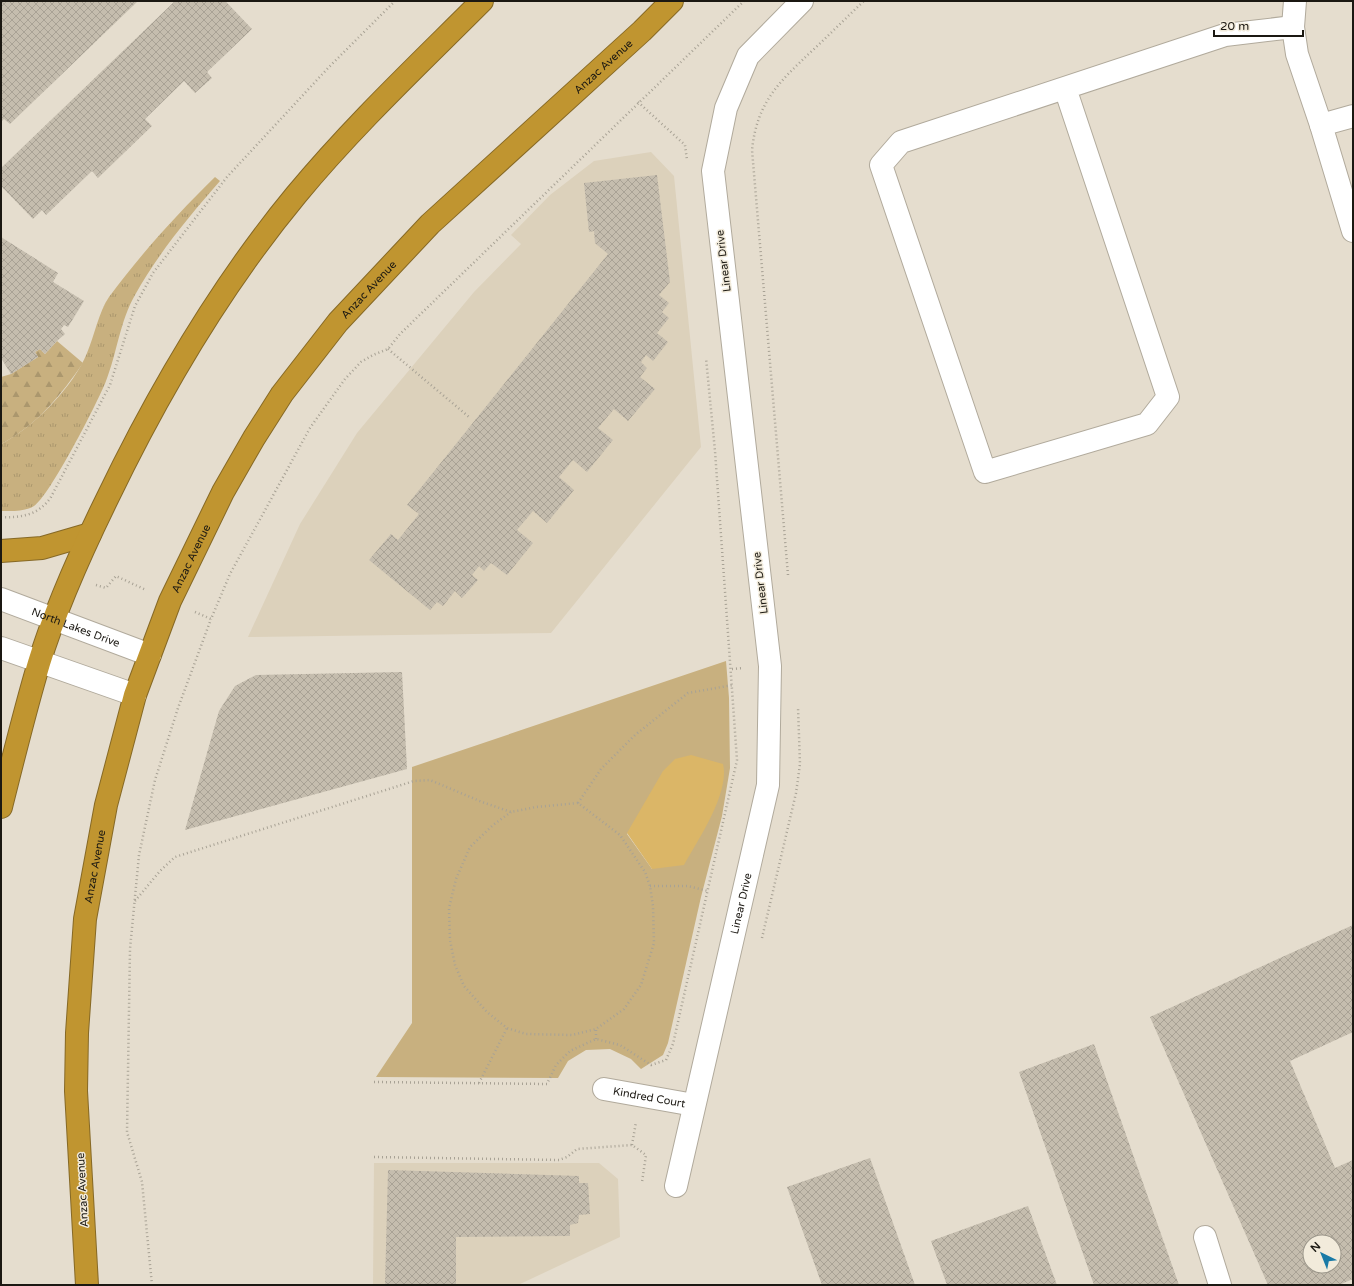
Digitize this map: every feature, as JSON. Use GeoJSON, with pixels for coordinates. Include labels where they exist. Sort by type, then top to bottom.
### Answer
{"type":"FeatureCollection","features":[{"type":"Feature","properties":{"kind":"highway"},"geometry":{"type":"LineString","coordinates":[[1,806],[40,661],[90,534],[155,404],[192,340],[231,280],[296,195],[330,156],[482,1]]}},
{"type":"Feature","properties":{"kind":"highway","name":"Anzac Avenue"},"geometry":{"type":"LineString","coordinates":[[87,1285],[76,1091],[77,1033],[85,919],[106,805],[135,695],[170,601],[234,472],[282,394],[338,322],[430,224],[642,31],[672,1]]}},
{"type":"Feature","properties":{"kind":"highway"},"geometry":{"type":"LineString","coordinates":[[1,551],[42,548],[90,534]]}},
{"type":"Feature","properties":{"kind":"street","name":"Linear Drive"},"geometry":{"type":"LineString","coordinates":[[676,1186],[766,792],[768,777],[770,666],[713,171],[726,108],[748,56],[802,1]]}},
{"type":"Feature","properties":{"kind":"street"},"geometry":{"type":"LineString","coordinates":[[1295,1],[1293,27],[1297,54],[1322,125],[1353,232]]}},
{"type":"Feature","properties":{"kind":"street"},"geometry":{"type":"LineString","coordinates":[[1065,88],[1168,397],[1147,424],[984,472],[881,165],[901,142],[1225,35],[1293,27]]}},
{"type":"Feature","properties":{"kind":"street"},"geometry":{"type":"LineString","coordinates":[[1322,125],[1353,116]]}},
{"type":"Feature","properties":{"kind":"street","name":"North Lakes Drive"},"geometry":{"type":"LineString","coordinates":[[1,599],[150,655]]}},
{"type":"Feature","properties":{"kind":"street"},"geometry":{"type":"LineString","coordinates":[[1,648],[135,695]]}},
{"type":"Feature","properties":{"kind":"street","name":"Kindred Court"},"geometry":{"type":"LineString","coordinates":[[604,1089],[694,1105]]}},
{"type":"Feature","properties":{"kind":"street"},"geometry":{"type":"LineString","coordinates":[[1205,1237],[1220,1285]]}},
{"type":"Feature","properties":{"kind":"path"},"geometry":{"type":"LineString","coordinates":[[1,517],[12,518],[32,513],[45,505],[51,497],[110,385],[135,306],[153,273],[172,248],[227,177],[329,67],[396,1]]}},
{"type":"Feature","properties":{"kind":"path"},"geometry":{"type":"LineString","coordinates":[[152,1285],[142,1182],[126,1132],[130,949],[139,855],[155,780],[178,708],[211,619],[240,555],[310,428],[345,379],[361,362],[388,349],[405,329],[744,1]]}},
{"type":"Feature","properties":{"kind":"path"},"geometry":{"type":"LineString","coordinates":[[638,102],[685,145],[687,161]]}},
{"type":"Feature","properties":{"kind":"path"},"geometry":{"type":"LineString","coordinates":[[388,349],[469,416]]}},
{"type":"Feature","properties":{"kind":"path"},"geometry":{"type":"LineString","coordinates":[[374,1082],[547,1084],[556,1065],[570,1051],[596,1039],[620,1045],[651,1065],[666,1060],[673,1044],[737,760],[733,685],[715,452],[705,354]]}},
{"type":"Feature","properties":{"kind":"path"},"geometry":{"type":"LineString","coordinates":[[99,586],[106,588],[116,576],[122,578]]}},
{"type":"Feature","properties":{"kind":"path"},"geometry":{"type":"LineString","coordinates":[[578,803],[601,769],[635,735],[688,693],[733,685]]}},
{"type":"Feature","properties":{"kind":"path"},"geometry":{"type":"LineString","coordinates":[[135,901],[160,871],[175,857],[414,781],[430,780],[482,802],[511,812]]}},
{"type":"Feature","properties":{"kind":"path"},"geometry":{"type":"LineString","coordinates":[[578,803],[620,835],[641,866],[650,886],[653,906],[654,943],[641,985],[624,1009],[596,1029],[572,1035],[549,1036],[526,1034],[507,1028],[487,1012],[464,986],[455,965],[450,940],[449,908],[456,879],[470,846],[493,825],[511,812],[536,807],[578,803]]}},
{"type":"Feature","properties":{"kind":"path"},"geometry":{"type":"LineString","coordinates":[[650,886],[688,886],[708,891]]}},
{"type":"Feature","properties":{"kind":"path"},"geometry":{"type":"LineString","coordinates":[[479,1083],[507,1028]]}},
{"type":"Feature","properties":{"kind":"path"},"geometry":{"type":"LineString","coordinates":[[596,1029],[596,1039]]}},
{"type":"Feature","properties":{"kind":"path"},"geometry":{"type":"LineString","coordinates":[[374,1157],[559,1160],[567,1157],[578,1149],[632,1145],[646,1155],[642,1182]]}},
{"type":"Feature","properties":{"kind":"shaded area"},"geometry":{"type":"Polygon","coordinates":[[[651,152],[674,176],[701,447],[551,633],[248,637],[300,524],[357,433],[474,292],[521,244],[511,235],[550,195],[594,161],[651,152]]]}},
{"type":"Feature","properties":{"kind":"shaded area"},"geometry":{"type":"Polygon","coordinates":[[[691,755],[723,764],[724,776],[722,788],[711,816],[684,865],[652,869],[627,833],[663,771],[675,759],[691,755]]]}},
{"type":"Feature","properties":{"kind":"shaded area"},"geometry":{"type":"Polygon","coordinates":[[[374,1163],[599,1163],[618,1179],[620,1237],[518,1285],[373,1285],[374,1163]]]}},
{"type":"Feature","properties":{"kind":"green space"},"geometry":{"type":"Polygon","coordinates":[[[215,177],[220,181],[174,236],[153,265],[135,295],[122,326],[106,381],[73,448],[50,486],[34,506],[22,510],[1,511],[1,444],[26,428],[63,392],[81,366],[90,347],[102,309],[109,297],[160,235],[215,177]]]}},
{"type":"Feature","properties":{"kind":"green space"},"geometry":{"type":"Polygon","coordinates":[[[57,341],[83,363],[57,398],[37,419],[14,437],[1,444],[1,377],[11,374],[38,357],[35,352],[40,349],[45,354],[57,341]]]}},
{"type":"Feature","properties":{"kind":"green space"},"geometry":{"type":"Polygon","coordinates":[[[726,661],[729,698],[730,768],[722,816],[701,897],[668,1043],[663,1055],[641,1069],[631,1059],[610,1049],[586,1050],[568,1061],[558,1078],[376,1077],[412,1023],[412,767],[726,661]],[[648,800],[627,834],[652,869],[648,800]]]}},
{"type":"Feature","properties":{"kind":"building"},"geometry":{"type":"Polygon","coordinates":[[[1,1],[138,1],[10,124],[4,119],[1,122],[1,1]]]}},
{"type":"Feature","properties":{"kind":"building"},"geometry":{"type":"Polygon","coordinates":[[[175,1],[225,1],[252,29],[207,72],[212,78],[195,93],[184,81],[145,119],[152,126],[98,178],[92,171],[46,215],[42,210],[33,219],[1,186],[1,168],[175,1]]]}},
{"type":"Feature","properties":{"kind":"building"},"geometry":{"type":"Polygon","coordinates":[[[657,175],[670,282],[659,295],[669,303],[662,312],[669,318],[657,333],[668,342],[653,361],[646,355],[641,362],[647,368],[640,377],[655,389],[628,421],[614,409],[598,428],[613,440],[587,472],[573,460],[559,477],[574,490],[547,523],[533,511],[517,530],[533,543],[507,575],[491,563],[484,571],[479,566],[472,575],[478,580],[462,598],[455,591],[443,606],[437,602],[430,610],[369,560],[391,534],[398,540],[419,514],[407,505],[608,254],[595,243],[594,231],[589,232],[584,183],[657,175]]]}},
{"type":"Feature","properties":{"kind":"building"},"geometry":{"type":"Polygon","coordinates":[[[1,237],[58,273],[53,282],[84,301],[68,327],[64,325],[61,329],[65,334],[45,354],[40,349],[35,352],[38,357],[11,374],[1,358],[1,237]]]}},
{"type":"Feature","properties":{"kind":"building"},"geometry":{"type":"Polygon","coordinates":[[[402,672],[407,769],[185,830],[219,711],[235,686],[256,675],[402,672]]]}},
{"type":"Feature","properties":{"kind":"building"},"geometry":{"type":"Polygon","coordinates":[[[1353,925],[1353,1032],[1290,1061],[1335,1168],[1353,1160],[1353,1279],[1339,1285],[1268,1285],[1150,1017],[1353,925]]]}},
{"type":"Feature","properties":{"kind":"building"},"geometry":{"type":"Polygon","coordinates":[[[1094,1044],[1179,1285],[1094,1285],[1019,1072],[1094,1044]]]}},
{"type":"Feature","properties":{"kind":"building"},"geometry":{"type":"Polygon","coordinates":[[[870,1158],[915,1285],[822,1285],[787,1187],[870,1158]]]}},
{"type":"Feature","properties":{"kind":"building"},"geometry":{"type":"Polygon","coordinates":[[[388,1170],[579,1176],[579,1183],[588,1183],[590,1214],[579,1215],[578,1223],[570,1225],[570,1236],[456,1237],[456,1285],[385,1285],[388,1170]]]}},
{"type":"Feature","properties":{"kind":"building"},"geometry":{"type":"Polygon","coordinates":[[[1028,1206],[1057,1285],[947,1285],[931,1241],[1028,1206]]]}}]}
